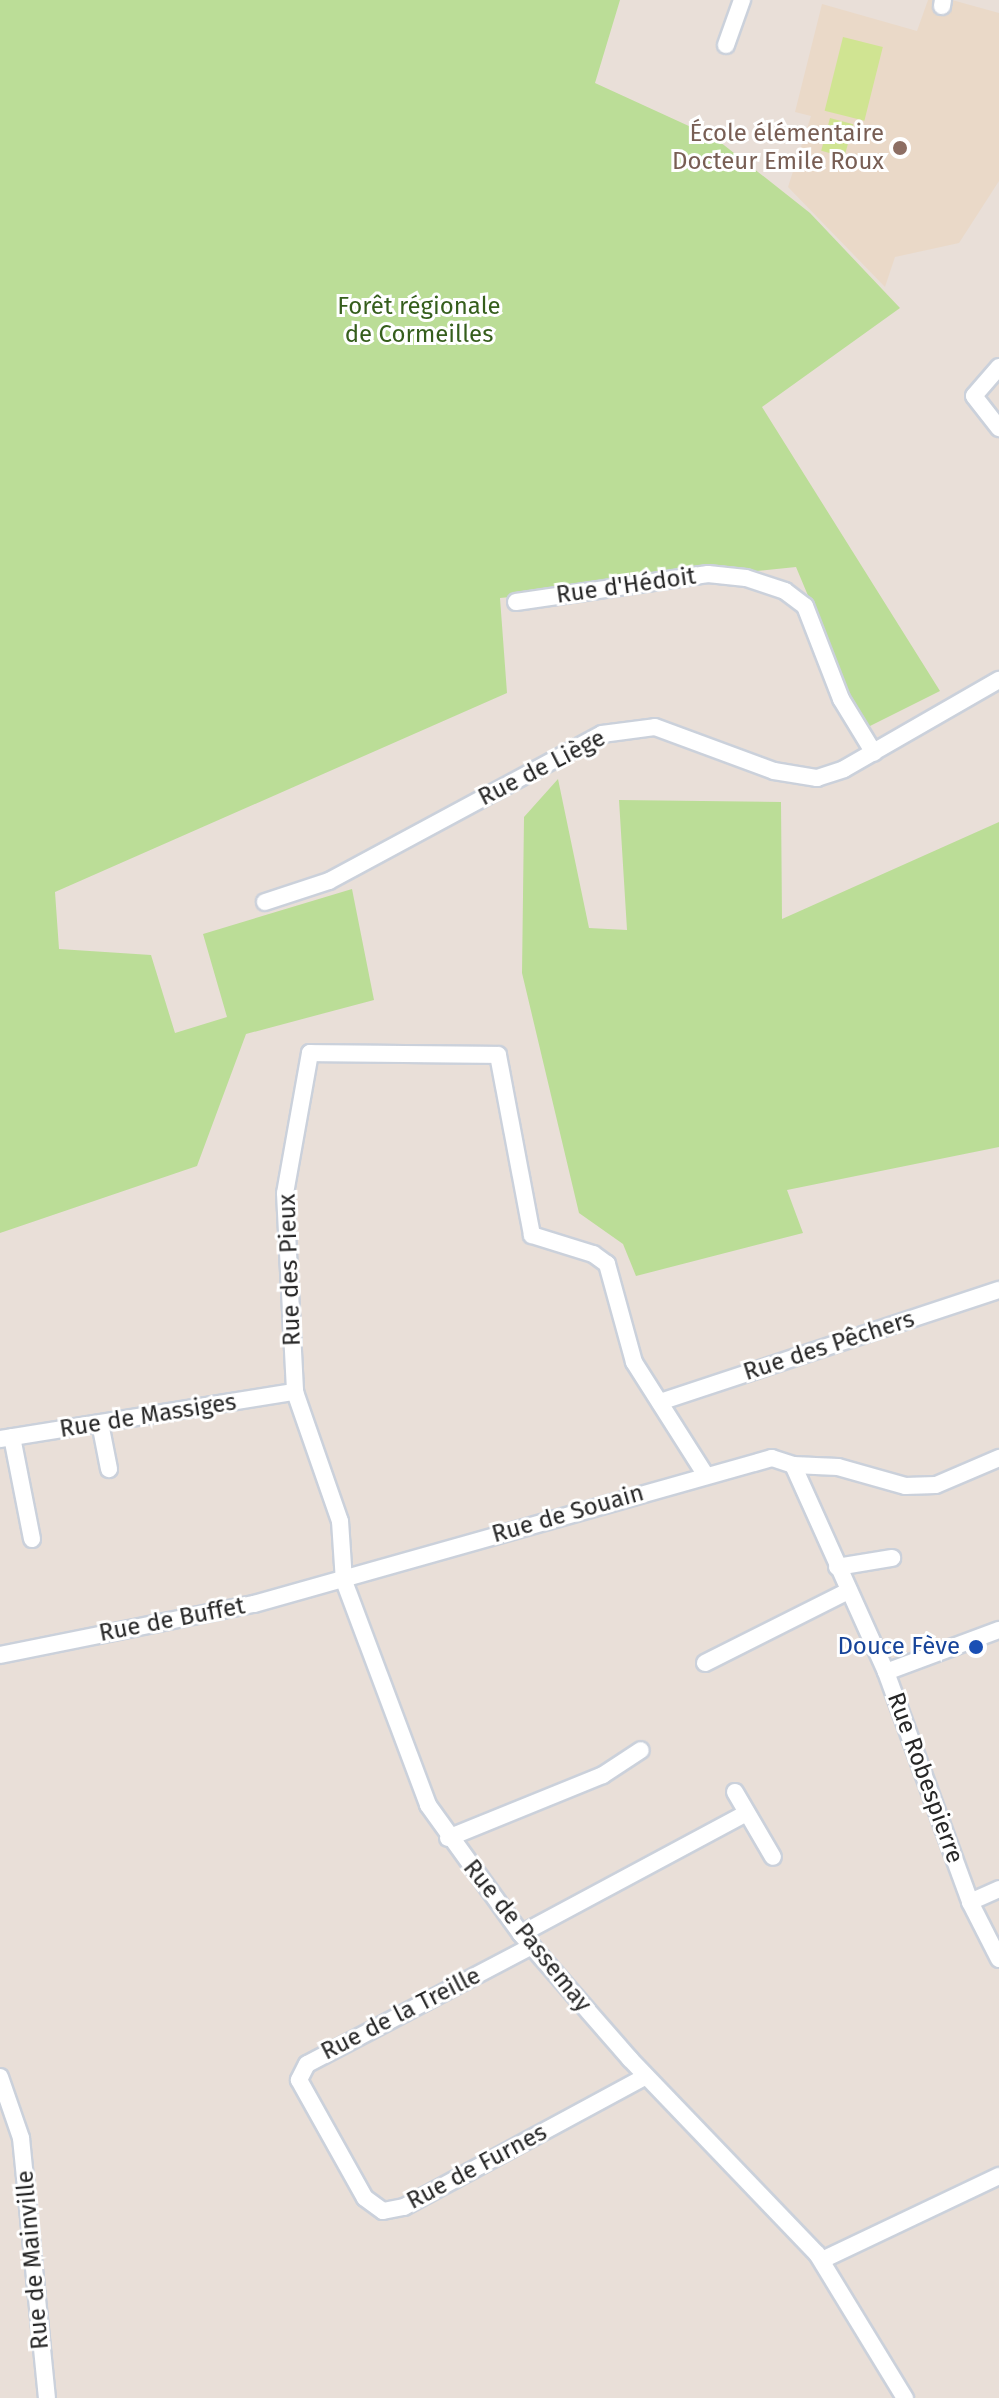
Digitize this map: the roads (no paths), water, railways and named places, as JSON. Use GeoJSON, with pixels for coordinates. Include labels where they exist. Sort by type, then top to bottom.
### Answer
{"type":"FeatureCollection","features":[{"type":"Feature","properties":{"kind":"street"},"geometry":{"type":"LineString","coordinates":[[726,45],[742,0]]}},
{"type":"Feature","properties":{"kind":"street"},"geometry":{"type":"LineString","coordinates":[[999,367],[974,396],[999,428]]}},
{"type":"Feature","properties":{"kind":"street","name":"Rue d'Hédoit"},"geometry":{"type":"LineString","coordinates":[[516,602],[708,574],[746,578],[785,591],[805,606],[841,699],[874,753]]}},
{"type":"Feature","properties":{"kind":"street","name":"Rue de Liège"},"geometry":{"type":"LineString","coordinates":[[265,902],[329,881],[602,734],[655,727],[804,779],[830,775],[874,753],[999,680]]}},
{"type":"Feature","properties":{"kind":"street","name":"Rue des Pieux"},"geometry":{"type":"LineString","coordinates":[[295,1392],[285,1193],[310,1053],[498,1055],[532,1235],[593,1254],[607,1264],[634,1362],[660,1402]]}},
{"type":"Feature","properties":{"kind":"street","name":"Rue des Pêchers"},"geometry":{"type":"LineString","coordinates":[[660,1402],[999,1290]]}},
{"type":"Feature","properties":{"kind":"street","name":"Rue de Massiges"},"geometry":{"type":"LineString","coordinates":[[6,1438],[295,1392]]}},
{"type":"Feature","properties":{"kind":"street","name":"Rue de Passemay"},"geometry":{"type":"LineString","coordinates":[[295,1392],[340,1521],[344,1581],[414,1769],[448,1838],[527,1940],[646,2076],[822,2260],[905,2398]]}},
{"type":"Feature","properties":{"kind":"street"},"geometry":{"type":"LineString","coordinates":[[660,1402],[705,1474]]}},
{"type":"Feature","properties":{"kind":"street"},"geometry":{"type":"LineString","coordinates":[[100,1423],[109,1469]]}},
{"type":"Feature","properties":{"kind":"street"},"geometry":{"type":"LineString","coordinates":[[6,1438],[32,1539]]}},
{"type":"Feature","properties":{"kind":"street","name":"Rue de Souain"},"geometry":{"type":"LineString","coordinates":[[344,1581],[705,1474],[772,1458],[793,1465],[838,1467],[905,1486],[936,1485],[999,1458]]}},
{"type":"Feature","properties":{"kind":"street","name":"Rue Robespierre"},"geometry":{"type":"LineString","coordinates":[[793,1465],[886,1672],[970,1902],[999,1959]]}},
{"type":"Feature","properties":{"kind":"street"},"geometry":{"type":"LineString","coordinates":[[837,1567],[892,1558]]}},
{"type":"Feature","properties":{"kind":"street","name":"Rue de Buffet"},"geometry":{"type":"LineString","coordinates":[[0,1655],[254,1604],[344,1581]]}},
{"type":"Feature","properties":{"kind":"street"},"geometry":{"type":"LineString","coordinates":[[705,1663],[848,1591]]}},
{"type":"Feature","properties":{"kind":"street"},"geometry":{"type":"LineString","coordinates":[[886,1672],[999,1630]]}},
{"type":"Feature","properties":{"kind":"street"},"geometry":{"type":"LineString","coordinates":[[448,1838],[603,1775],[641,1750]]}},
{"type":"Feature","properties":{"kind":"street"},"geometry":{"type":"LineString","coordinates":[[735,1792],[773,1857]]}},
{"type":"Feature","properties":{"kind":"street"},"geometry":{"type":"LineString","coordinates":[[527,1940],[747,1813]]}},
{"type":"Feature","properties":{"kind":"street"},"geometry":{"type":"LineString","coordinates":[[970,1902],[999,1889]]}},
{"type":"Feature","properties":{"kind":"street","name":"Rue de la Treille"},"geometry":{"type":"LineString","coordinates":[[332,2142],[299,2080],[307,2064],[527,1940]]}},
{"type":"Feature","properties":{"kind":"street","name":"Rue de Furnes"},"geometry":{"type":"LineString","coordinates":[[332,2142],[365,2198],[383,2211],[404,2207],[646,2076]]}},
{"type":"Feature","properties":{"kind":"street","name":"Rue de Mainville"},"geometry":{"type":"LineString","coordinates":[[0,2077],[23,2151],[33,2294],[47,2398]]}},
{"type":"Feature","properties":{"kind":"street"},"geometry":{"type":"LineString","coordinates":[[822,2260],[999,2176]]}},
{"type":"Feature","properties":{"kind":"place","name":"École élémentaire Docteur Emile Roux"},"geometry":{"type":"Point","coordinates":[900,148]}},
{"type":"Feature","properties":{"kind":"place","name":"Douce Fève"},"geometry":{"type":"Point","coordinates":[976,1647]}},
{"type":"Feature","properties":{"kind":"park label","name":"Forêt régionale de Cormeilles"},"geometry":{"type":"Point","coordinates":[419,321]}}]}
